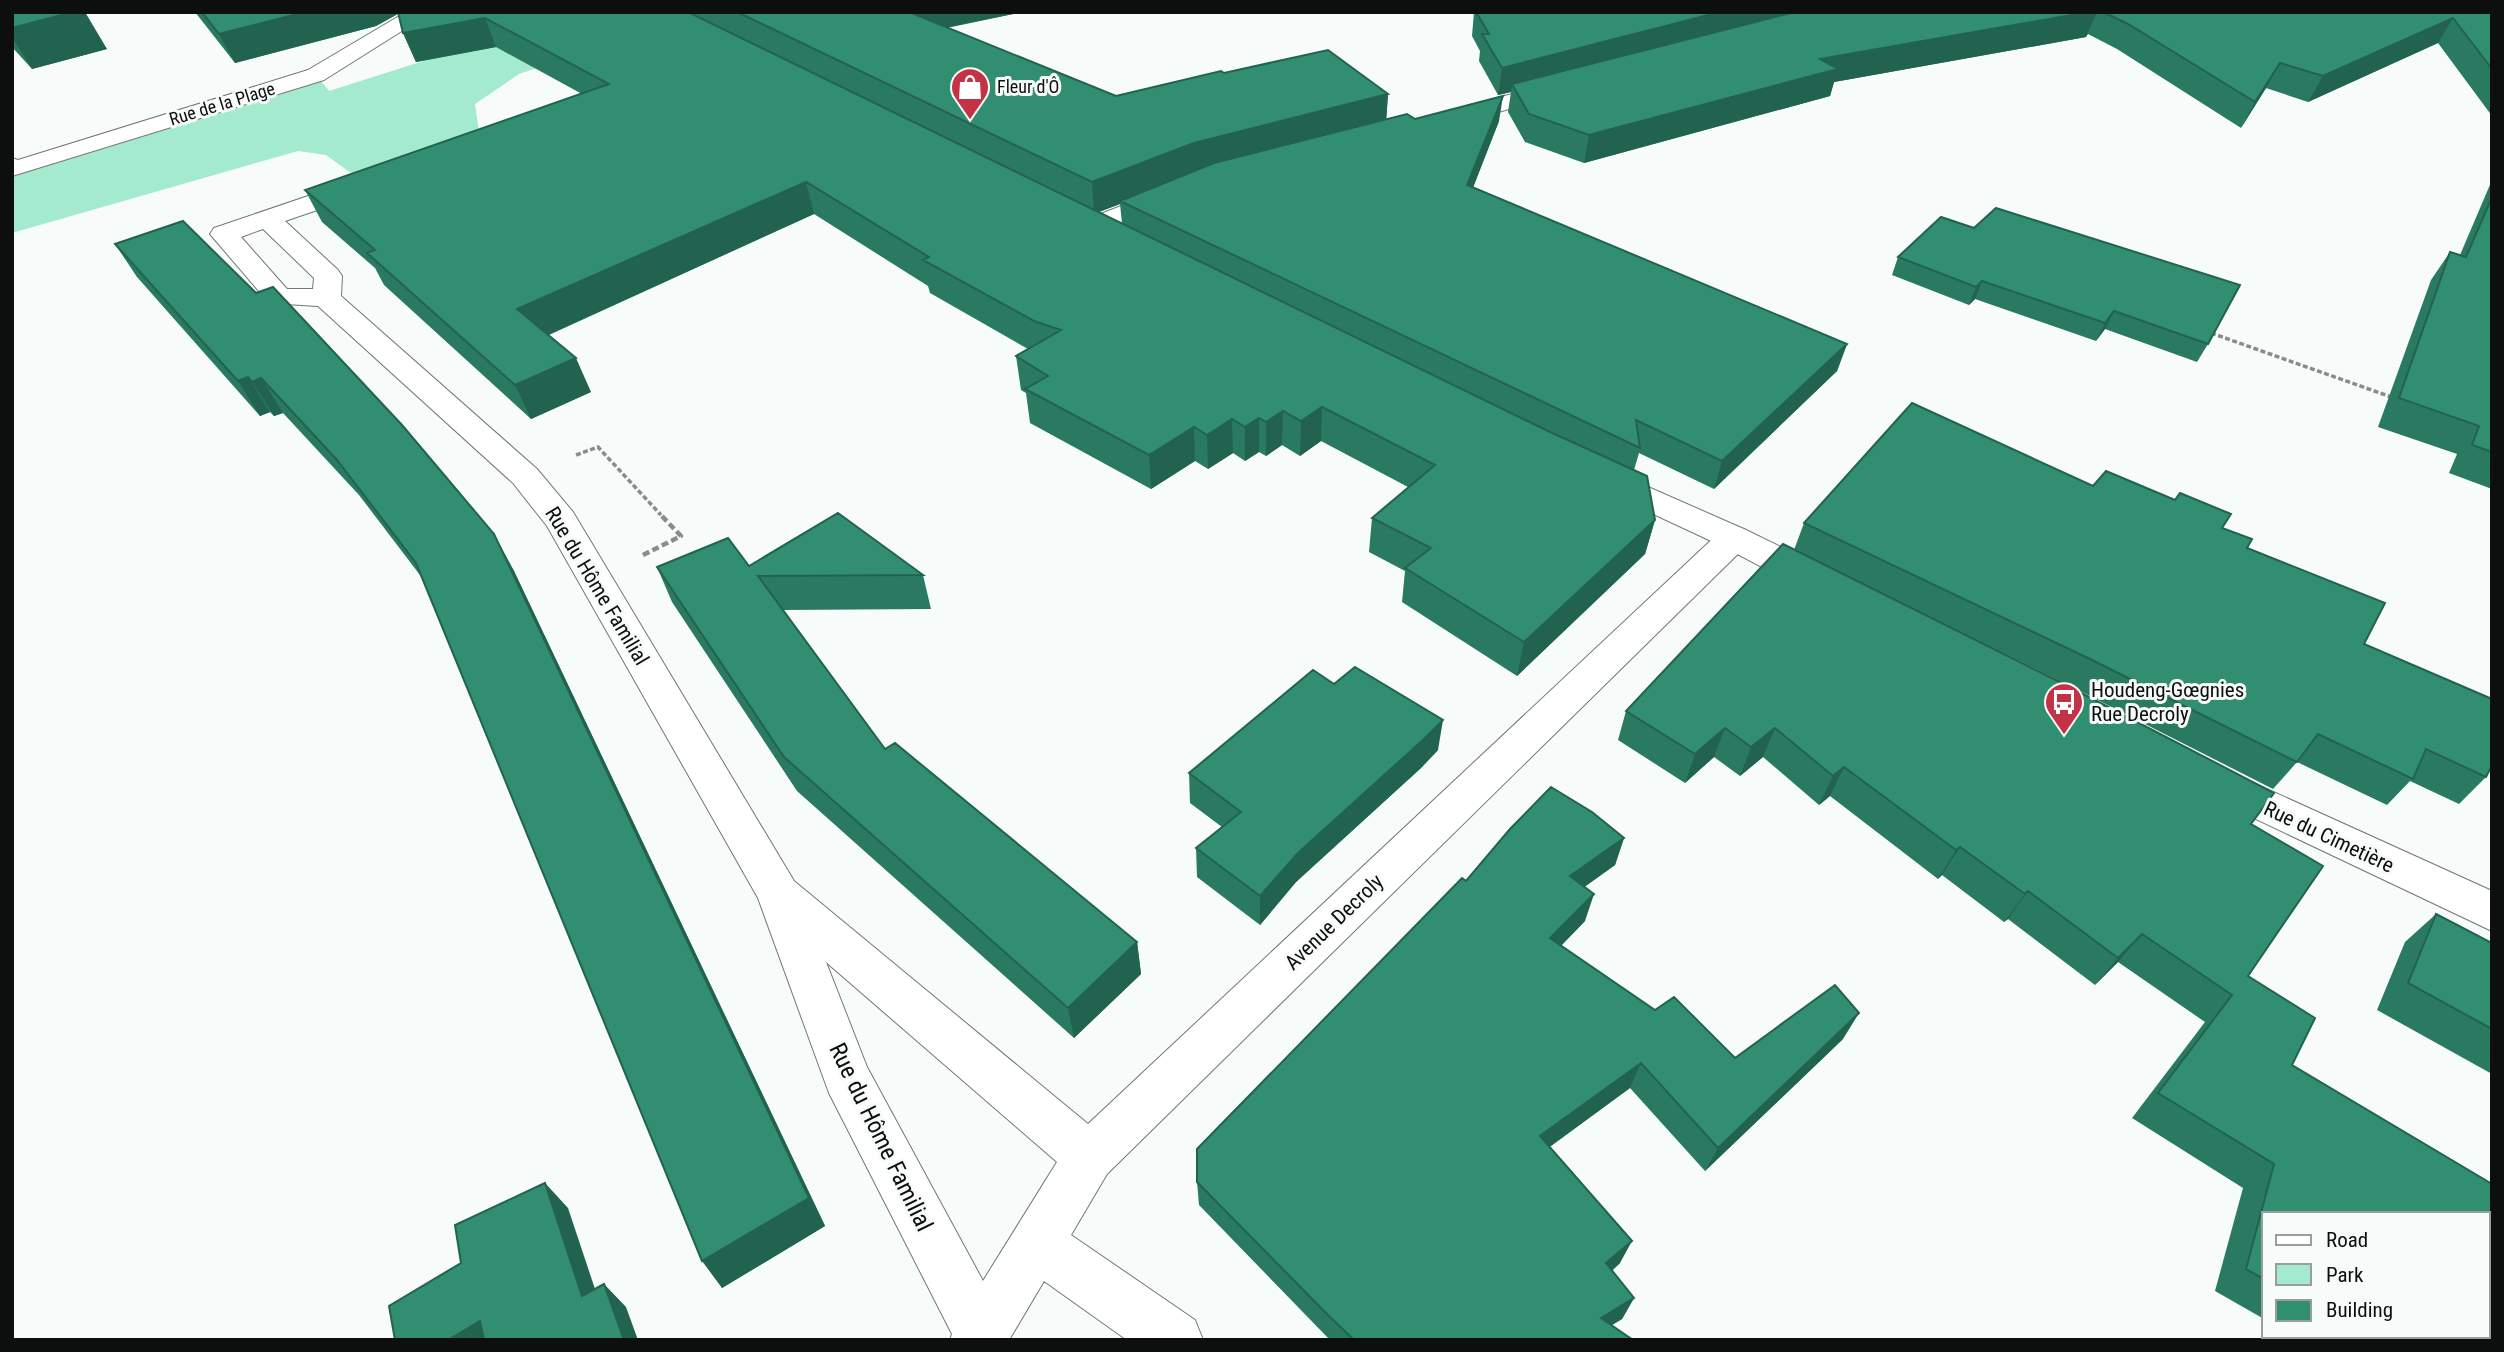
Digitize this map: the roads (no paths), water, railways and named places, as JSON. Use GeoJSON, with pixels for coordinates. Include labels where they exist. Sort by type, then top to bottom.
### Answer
{"type":"FeatureCollection","features":[{"type":"Feature","properties":{"kind":"street","name":"Rue de la Plage"},"geometry":{"type":"LineString","coordinates":[[13,168],[316,75],[422,12]]}},
{"type":"Feature","properties":{"kind":"street"},"geometry":{"type":"LineString","coordinates":[[1428,124],[1577,84]]}},
{"type":"Feature","properties":{"kind":"street"},"geometry":{"type":"LineString","coordinates":[[1131,245],[1082,220],[1192,187]]}},
{"type":"Feature","properties":{"kind":"street"},"geometry":{"type":"LineString","coordinates":[[267,218],[328,276],[326,298],[279,297],[210,238],[267,218],[320,200]]}},
{"type":"Feature","properties":{"kind":"street","name":"Rue du Hôme Familial"},"geometry":{"type":"LineString","coordinates":[[326,298],[525,476],[561,520],[778,894],[846,1077],[980,1337]]}},
{"type":"Feature","properties":{"kind":"street"},"geometry":{"type":"LineString","coordinates":[[1579,467],[1734,538],[1849,596]]}},
{"type":"Feature","properties":{"kind":"street","name":"Avenue Decroly"},"geometry":{"type":"LineString","coordinates":[[980,1337],[1089,1157],[1734,538]]}},
{"type":"Feature","properties":{"kind":"street","name":"Rue du Cimetière"},"geometry":{"type":"LineString","coordinates":[[2189,768],[2272,811],[2492,912]]}},
{"type":"Feature","properties":{"kind":"street","name":"Rue du Hôme Familial"},"geometry":{"type":"LineString","coordinates":[[778,894],[1089,1157]]}},
{"type":"Feature","properties":{"kind":"street"},"geometry":{"type":"LineString","coordinates":[[1036,1242],[1175,1340]]}},
{"type":"Feature","properties":{"kind":"place","name":"Fleur d'Ô"},"geometry":{"type":"Point","coordinates":[970,121]}},
{"type":"Feature","properties":{"kind":"place","name":"Houdeng-Gœgnies Rue Decroly"},"geometry":{"type":"Point","coordinates":[2064,736]}}]}
